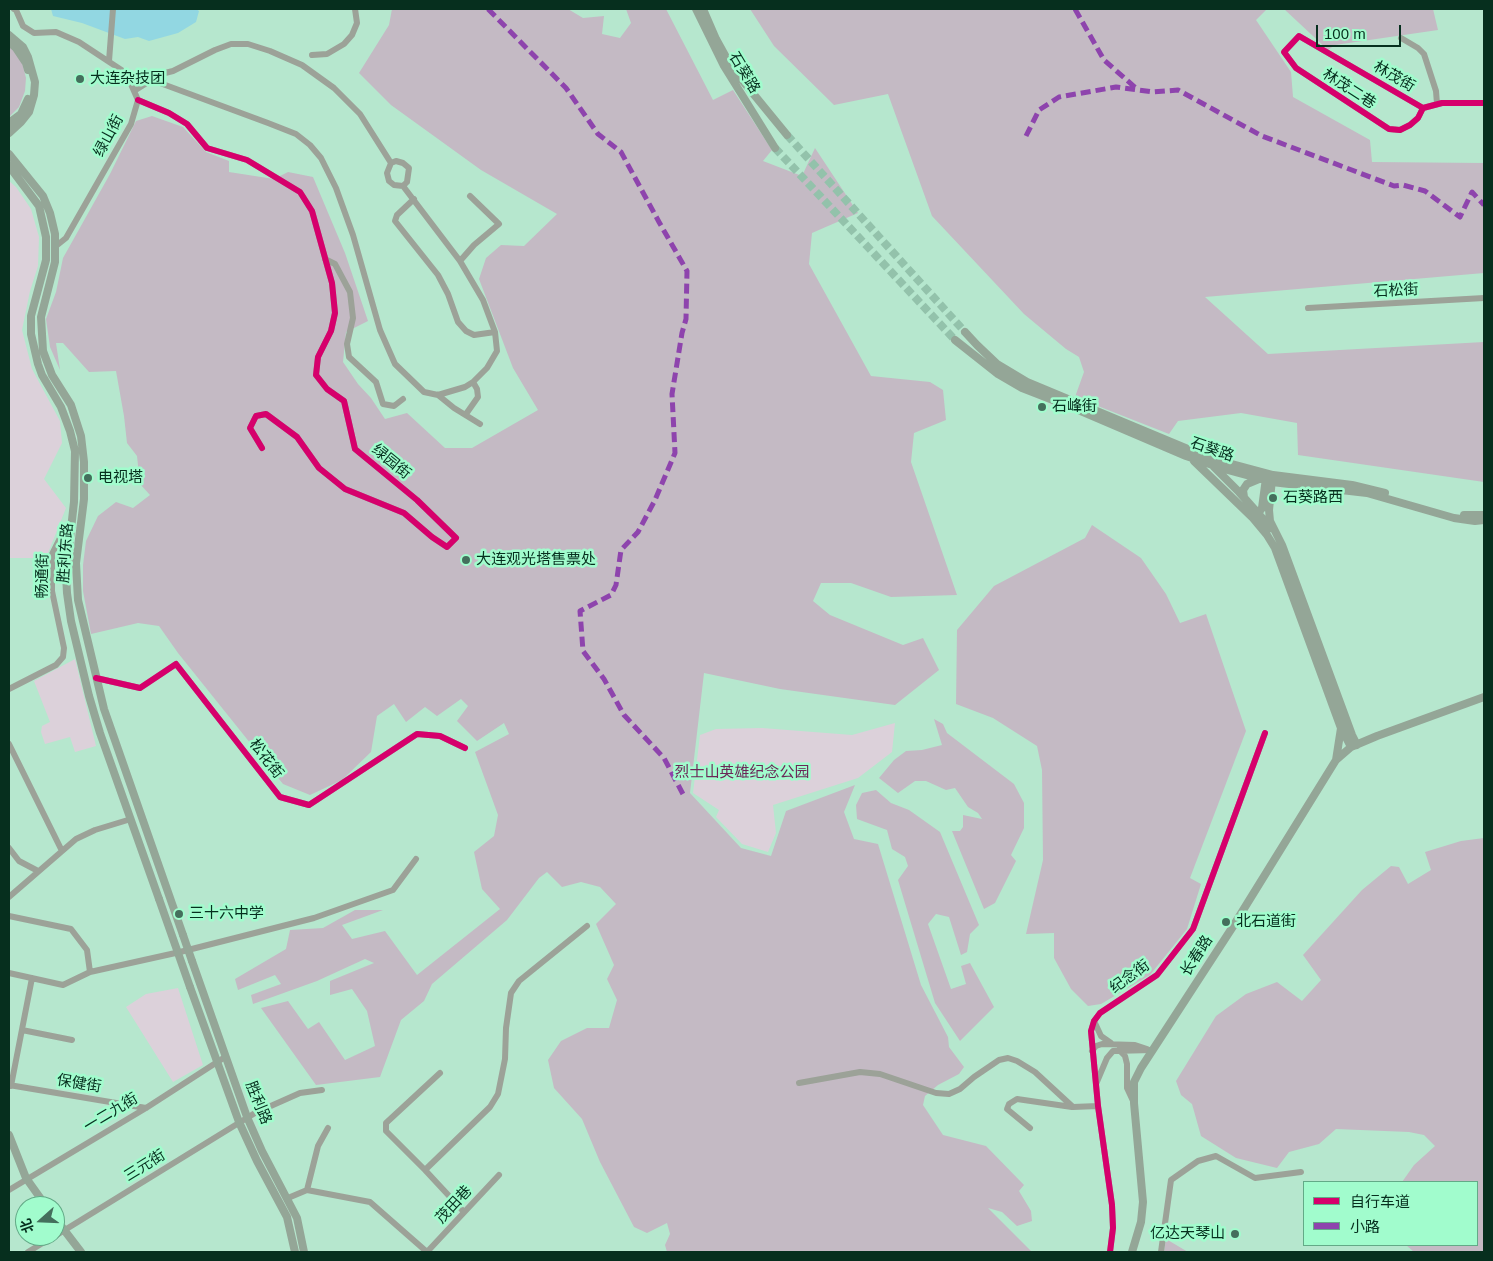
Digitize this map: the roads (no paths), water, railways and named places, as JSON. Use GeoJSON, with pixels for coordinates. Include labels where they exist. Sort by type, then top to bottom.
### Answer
{"type":"FeatureCollection","features":[{"type":"Feature","properties":{"kind":"main road","name":"石葵路"},"geometry":{"type":"LineString","coordinates":[[696,9],[724,66],[775,148]]}},
{"type":"Feature","properties":{"kind":"main road"},"geometry":{"type":"LineString","coordinates":[[703,9],[727,59],[788,135]]}},
{"type":"Feature","properties":{"kind":"main road"},"geometry":{"type":"LineString","coordinates":[[9,35],[17,40],[28,57],[35,82],[34,95],[29,112],[9,133]]}},
{"type":"Feature","properties":{"kind":"main road"},"geometry":{"type":"LineString","coordinates":[[9,42],[16,48],[26,63],[30,78],[30,92],[25,107],[21,114],[9,123]]}},
{"type":"Feature","properties":{"kind":"main road","name":"胜利东路"},"geometry":{"type":"LineString","coordinates":[[9,154],[43,196],[50,213],[55,234],[55,262],[41,317],[43,351],[52,375],[71,405],[81,436],[84,462],[84,499],[76,563],[78,600],[104,709],[134,800],[192,961]]}},
{"type":"Feature","properties":{"kind":"main road","name":"胜利路"},"geometry":{"type":"LineString","coordinates":[[9,166],[39,206],[44,221],[47,244],[46,260],[31,316],[31,334],[42,375],[61,407],[75,452],[76,479],[66,574],[67,593],[95,716],[239,1122],[287,1218],[295,1252]]}},
{"type":"Feature","properties":{"kind":"main road","name":"石葵路"},"geometry":{"type":"LineString","coordinates":[[966,332],[997,364],[1026,382],[1216,460],[1267,478],[1352,484],[1454,513],[1484,515]]}},
{"type":"Feature","properties":{"kind":"main road","name":"石葵路"},"geometry":{"type":"LineString","coordinates":[[955,340],[998,374],[1022,388],[1211,465],[1267,478],[1367,493],[1454,518],[1475,521],[1484,520]]}},
{"type":"Feature","properties":{"kind":"main road"},"geometry":{"type":"LineString","coordinates":[[1195,452],[1244,497],[1274,532],[1282,545],[1352,735],[1354,746]]}},
{"type":"Feature","properties":{"kind":"main road"},"geometry":{"type":"LineString","coordinates":[[1186,456],[1199,465],[1268,535],[1275,548],[1341,728],[1354,746]]}},
{"type":"Feature","properties":{"kind":"main road"},"geometry":{"type":"LineString","coordinates":[[1244,497],[1243,490],[1247,484],[1267,478]]}},
{"type":"Feature","properties":{"kind":"main road"},"geometry":{"type":"LineString","coordinates":[[1257,512],[1260,512],[1262,508],[1267,478]]}},
{"type":"Feature","properties":{"kind":"main road"},"geometry":{"type":"LineString","coordinates":[[1267,478],[1269,510],[1274,532]]}},
{"type":"Feature","properties":{"kind":"main road","name":"长春路"},"geometry":{"type":"LineString","coordinates":[[1132,1252],[1143,1202],[1134,1104],[1134,1082],[1150,1050],[1237,920],[1336,760],[1354,746],[1376,736],[1484,697]]}},
{"type":"Feature","properties":{"kind":"main road"},"geometry":{"type":"LineString","coordinates":[[1336,760],[1341,728]]}},
{"type":"Feature","properties":{"kind":"main road"},"geometry":{"type":"LineString","coordinates":[[1352,735],[1376,736]]}},
{"type":"Feature","properties":{"kind":"main road","name":"胜利路"},"geometry":{"type":"LineString","coordinates":[[192,961],[248,1117],[297,1218],[304,1252]]}},
{"type":"Feature","properties":{"kind":"main road"},"geometry":{"type":"LineString","coordinates":[[9,1135],[26,1178],[39,1196]]}},
{"type":"Feature","properties":{"kind":"main road"},"geometry":{"type":"LineString","coordinates":[[65,1231],[81,1252]]}},
{"type":"Feature","properties":{"kind":"street"},"geometry":{"type":"LineString","coordinates":[[14,9],[23,26],[34,33],[56,32],[79,42],[126,73],[138,100]]}},
{"type":"Feature","properties":{"kind":"street"},"geometry":{"type":"LineString","coordinates":[[109,61],[113,9]]}},
{"type":"Feature","properties":{"kind":"street"},"geometry":{"type":"LineString","coordinates":[[312,55],[327,54],[344,44],[352,34],[357,23],[355,9]]}},
{"type":"Feature","properties":{"kind":"street","name":"林茂街"},"geometry":{"type":"LineString","coordinates":[[1299,36],[1423,108],[1437,104],[1484,103]]}},
{"type":"Feature","properties":{"kind":"street","name":"林茂二巷"},"geometry":{"type":"LineString","coordinates":[[1299,36],[1284,52],[1296,68],[1389,129],[1400,130],[1410,125],[1418,118],[1423,108]]}},
{"type":"Feature","properties":{"kind":"street"},"geometry":{"type":"LineString","coordinates":[[1401,38],[1424,54],[1436,91],[1437,104]]}},
{"type":"Feature","properties":{"kind":"street"},"geometry":{"type":"LineString","coordinates":[[134,91],[161,74],[173,71],[231,44],[248,44],[302,65],[334,88],[360,114],[391,163]]}},
{"type":"Feature","properties":{"kind":"street"},"geometry":{"type":"LineString","coordinates":[[149,81],[296,134],[310,145],[321,158],[336,188],[353,235],[380,330],[395,364],[424,392],[438,395],[454,408],[480,424]]}},
{"type":"Feature","properties":{"kind":"street","name":"绿山街"},"geometry":{"type":"LineString","coordinates":[[56,246],[66,238],[131,124],[138,100]]}},
{"type":"Feature","properties":{"kind":"street","name":"绿园街"},"geometry":{"type":"LineString","coordinates":[[138,100],[169,113],[187,124],[207,148],[247,160],[300,192],[312,211],[332,283],[335,314],[331,331],[318,357],[316,375],[327,389],[344,401],[355,449],[417,500],[456,538],[447,547],[404,513],[345,489],[319,468],[297,437],[266,414],[256,416],[250,428],[262,448]]}},
{"type":"Feature","properties":{"kind":"street"},"geometry":{"type":"LineString","coordinates":[[391,163],[396,161],[403,163],[409,168],[407,182],[402,186]]}},
{"type":"Feature","properties":{"kind":"street"},"geometry":{"type":"LineString","coordinates":[[391,163],[387,173],[389,181],[394,185],[402,186],[414,199],[460,261],[483,300],[495,332],[497,351],[487,368],[465,387],[438,395]]}},
{"type":"Feature","properties":{"kind":"street"},"geometry":{"type":"LineString","coordinates":[[460,261],[474,245],[500,224],[470,196]]}},
{"type":"Feature","properties":{"kind":"street"},"geometry":{"type":"LineString","coordinates":[[414,199],[397,215],[395,221],[438,275],[448,294],[458,322],[466,332],[474,335],[495,332]]}},
{"type":"Feature","properties":{"kind":"street"},"geometry":{"type":"LineString","coordinates":[[324,259],[335,264],[350,292],[354,318],[347,344],[349,357],[376,382],[383,404],[394,406],[403,398]]}},
{"type":"Feature","properties":{"kind":"street","name":"石松街"},"geometry":{"type":"LineString","coordinates":[[1308,308],[1484,298]]}},
{"type":"Feature","properties":{"kind":"street"},"geometry":{"type":"LineString","coordinates":[[466,414],[478,397],[477,389],[473,382]]}},
{"type":"Feature","properties":{"kind":"street","name":"畅通街"},"geometry":{"type":"LineString","coordinates":[[9,689],[56,665],[63,657],[64,648],[52,591],[52,554],[61,536],[70,526]]}},
{"type":"Feature","properties":{"kind":"street","name":"松花街"},"geometry":{"type":"LineString","coordinates":[[96,678],[106,682],[140,688],[176,664],[280,797],[309,805],[417,734],[440,736],[465,748]]}},
{"type":"Feature","properties":{"kind":"street","name":"纪念街"},"geometry":{"type":"LineString","coordinates":[[1094,1021],[1100,1013],[1157,975],[1193,929],[1265,734]]}},
{"type":"Feature","properties":{"kind":"street"},"geometry":{"type":"LineString","coordinates":[[9,744],[62,851]]}},
{"type":"Feature","properties":{"kind":"street"},"geometry":{"type":"LineString","coordinates":[[9,897],[76,839],[131,819]]}},
{"type":"Feature","properties":{"kind":"street"},"geometry":{"type":"LineString","coordinates":[[9,848],[19,861],[38,871]]}},
{"type":"Feature","properties":{"kind":"street"},"geometry":{"type":"LineString","coordinates":[[9,974],[63,985],[90,972],[314,918],[393,890],[416,859]]}},
{"type":"Feature","properties":{"kind":"street"},"geometry":{"type":"LineString","coordinates":[[9,916],[71,929],[87,950],[90,972]]}},
{"type":"Feature","properties":{"kind":"street"},"geometry":{"type":"LineString","coordinates":[[425,1170],[490,1107],[498,1094],[505,1059],[506,1028],[511,994],[519,981],[587,926]]}},
{"type":"Feature","properties":{"kind":"street"},"geometry":{"type":"LineString","coordinates":[[10,1086],[32,978]]}},
{"type":"Feature","properties":{"kind":"street"},"geometry":{"type":"LineString","coordinates":[[1094,1021],[1101,1036],[1112,1044]]}},
{"type":"Feature","properties":{"kind":"street"},"geometry":{"type":"LineString","coordinates":[[1094,1021],[1091,1031],[1095,1085],[1112,1205],[1113,1228],[1110,1252]]}},
{"type":"Feature","properties":{"kind":"street"},"geometry":{"type":"LineString","coordinates":[[22,1030],[72,1040]]}},
{"type":"Feature","properties":{"kind":"street"},"geometry":{"type":"LineString","coordinates":[[1092,1051],[1096,1046],[1102,1044],[1134,1045],[1150,1050]]}},
{"type":"Feature","properties":{"kind":"street"},"geometry":{"type":"LineString","coordinates":[[1119,1050],[1125,1056],[1127,1088],[1134,1104]]}},
{"type":"Feature","properties":{"kind":"street"},"geometry":{"type":"LineString","coordinates":[[1095,1085],[1113,1051],[1150,1050]]}},
{"type":"Feature","properties":{"kind":"street","name":"一二九街"},"geometry":{"type":"LineString","coordinates":[[9,1190],[26,1178],[146,1108],[225,1056]]}},
{"type":"Feature","properties":{"kind":"street"},"geometry":{"type":"LineString","coordinates":[[799,1083],[860,1072],[880,1074],[936,1093],[949,1094],[960,1089],[999,1060],[1008,1058],[1035,1072],[1073,1107]]}},
{"type":"Feature","properties":{"kind":"street"},"geometry":{"type":"LineString","coordinates":[[440,1073],[386,1124],[386,1131],[464,1212]]}},
{"type":"Feature","properties":{"kind":"street","name":"保健街"},"geometry":{"type":"LineString","coordinates":[[10,1086],[146,1108]]}},
{"type":"Feature","properties":{"kind":"street","name":"三元街"},"geometry":{"type":"LineString","coordinates":[[65,1229],[248,1117],[300,1093],[322,1090]]}},
{"type":"Feature","properties":{"kind":"street"},"geometry":{"type":"LineString","coordinates":[[1030,1128],[1007,1109],[1009,1104],[1017,1099],[1073,1107],[1098,1106]]}},
{"type":"Feature","properties":{"kind":"street"},"geometry":{"type":"LineString","coordinates":[[307,1190],[318,1146],[328,1128]]}},
{"type":"Feature","properties":{"kind":"street"},"geometry":{"type":"LineString","coordinates":[[1161,1252],[1171,1180],[1198,1161],[1216,1156],[1255,1178],[1300,1172]]}},
{"type":"Feature","properties":{"kind":"street","name":"茂田巷"},"geometry":{"type":"LineString","coordinates":[[427,1252],[499,1175]]}},
{"type":"Feature","properties":{"kind":"street"},"geometry":{"type":"LineString","coordinates":[[288,1198],[307,1190],[370,1202],[427,1252]]}},
{"type":"Feature","properties":{"kind":"water"},"geometry":{"type":"Polygon","coordinates":[[[51,9],[196,9],[199,11],[196,22],[178,33],[149,41],[138,37],[125,39],[82,23],[53,16],[51,9]]]}},
{"type":"Feature","properties":{"kind":"tunnel"},"geometry":{"type":"LineString","coordinates":[[787,135],[965,332]]}},
{"type":"Feature","properties":{"kind":"tunnel"},"geometry":{"type":"LineString","coordinates":[[775,148],[955,340]]}},
{"type":"Feature","properties":{"kind":"place","name":"大连杂技团"},"geometry":{"type":"Point","coordinates":[80,79]}},
{"type":"Feature","properties":{"kind":"place","name":"石峰街"},"geometry":{"type":"Point","coordinates":[1042,407]}},
{"type":"Feature","properties":{"kind":"place","name":"电视塔"},"geometry":{"type":"Point","coordinates":[88,478]}},
{"type":"Feature","properties":{"kind":"place","name":"石葵路西"},"geometry":{"type":"Point","coordinates":[1273,498]}},
{"type":"Feature","properties":{"kind":"place","name":"大连观光塔售票处"},"geometry":{"type":"Point","coordinates":[466,560]}},
{"type":"Feature","properties":{"kind":"place","name":"三十六中学"},"geometry":{"type":"Point","coordinates":[179,914]}},
{"type":"Feature","properties":{"kind":"place","name":"北石道街"},"geometry":{"type":"Point","coordinates":[1226,922]}},
{"type":"Feature","properties":{"kind":"place","name":"亿达天琴山"},"geometry":{"type":"Point","coordinates":[1235,1234]}},
{"type":"Feature","properties":{"kind":"park label","name":"烈士山英雄纪念公园"},"geometry":{"type":"Point","coordinates":[742,773]}}]}
